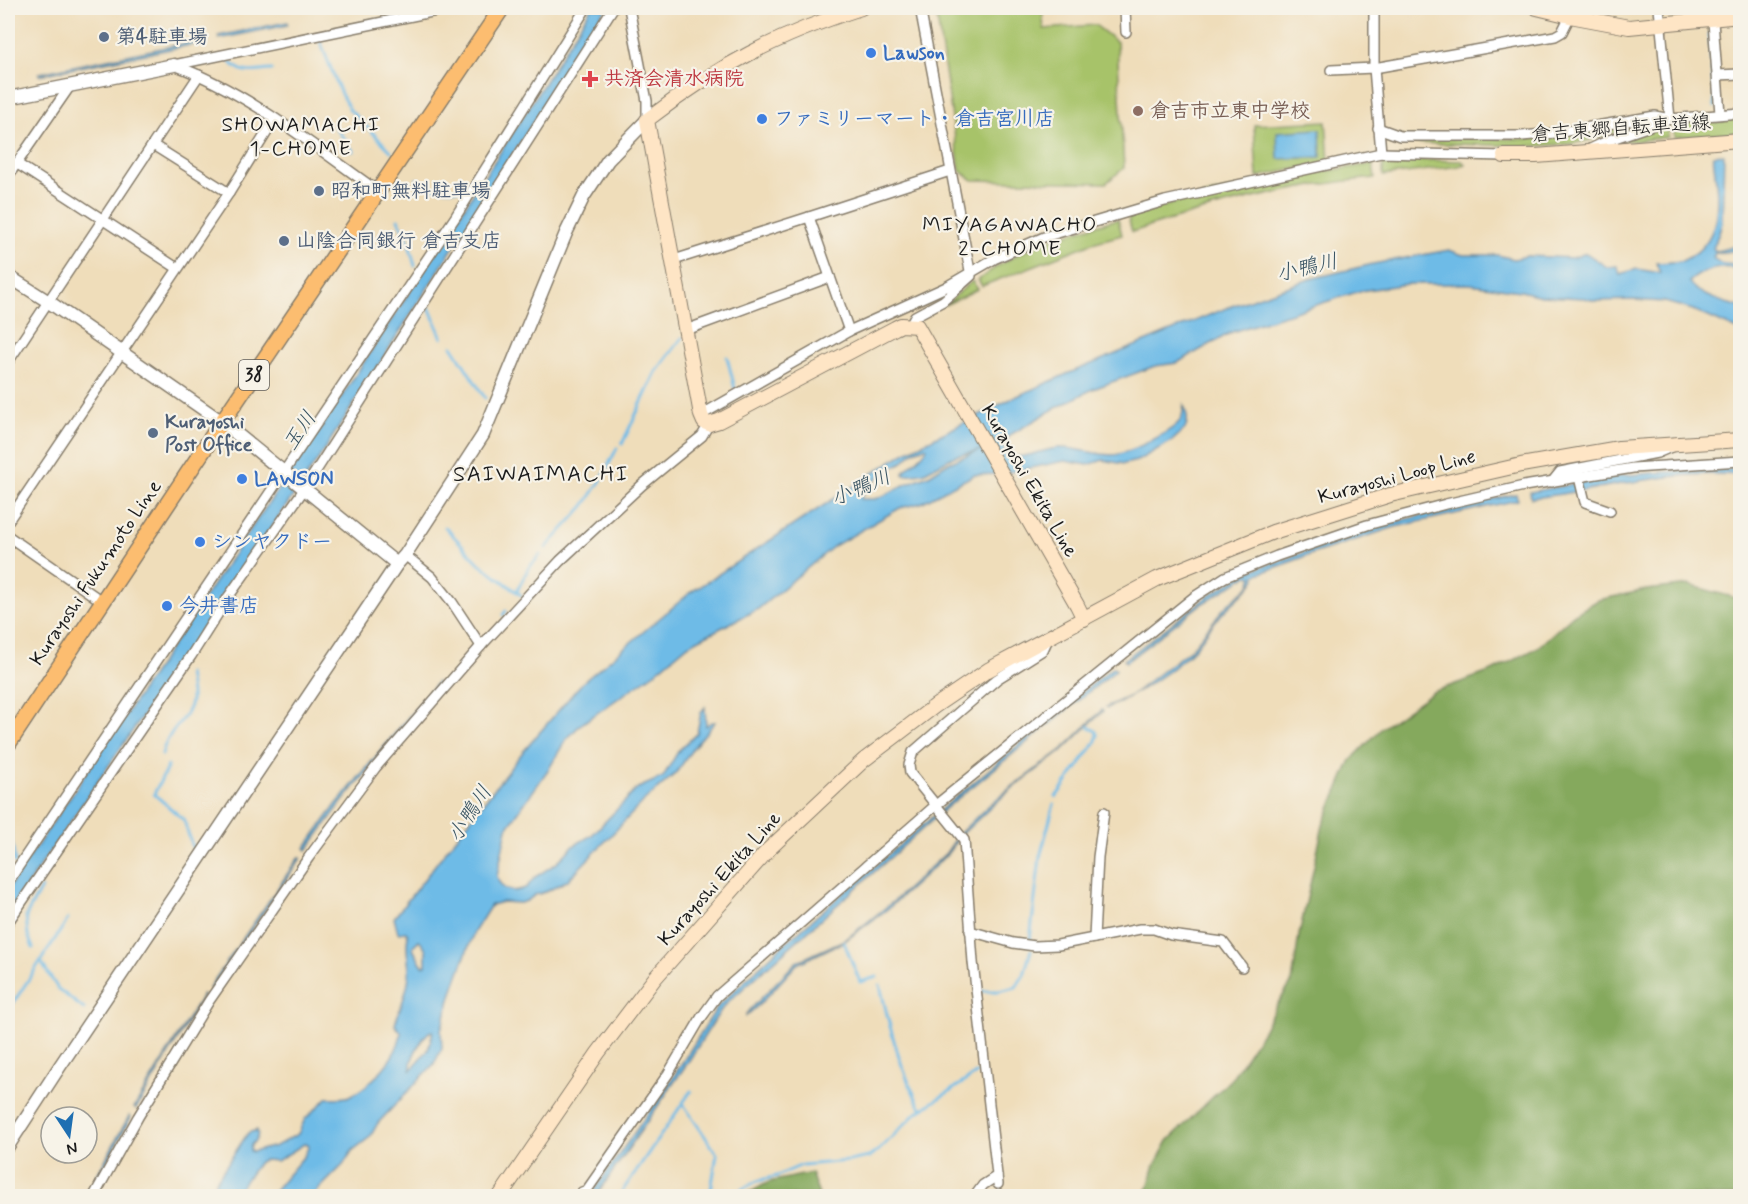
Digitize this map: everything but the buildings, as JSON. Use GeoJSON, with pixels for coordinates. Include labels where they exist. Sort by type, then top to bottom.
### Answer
{"type":"FeatureCollection","features":[{"type":"Feature","properties":{"kind":"main road","name":"Kurayoshi Fukumoto Line"},"geometry":{"type":"LineString","coordinates":[[8,744],[502,8]]}},
{"type":"Feature","properties":{"kind":"main road"},"geometry":{"type":"LineString","coordinates":[[861,8],[817,22],[721,68],[675,98],[647,120],[705,420],[719,421],[862,343],[894,328],[910,325]]}},
{"type":"Feature","properties":{"kind":"main road"},"geometry":{"type":"LineString","coordinates":[[1536,8],[1629,27],[1712,13],[1740,16]]}},
{"type":"Feature","properties":{"kind":"main road","name":"倉吉東郷自転車道線"},"geometry":{"type":"LineString","coordinates":[[1504,156],[1740,140]]}},
{"type":"Feature","properties":{"kind":"main road","name":"Kurayoshi Ekita Line"},"geometry":{"type":"LineString","coordinates":[[500,1197],[598,1053],[655,978],[769,849],[864,760],[935,706],[988,670],[1084,620],[923,333],[917,326],[910,325]]}},
{"type":"Feature","properties":{"kind":"main road","name":"Kurayoshi Loop Line"},"geometry":{"type":"LineString","coordinates":[[1084,620],[1157,579],[1273,532],[1390,495],[1532,463],[1618,448],[1740,440]]}},
{"type":"Feature","properties":{"kind":"street"},"geometry":{"type":"LineString","coordinates":[[8,98],[451,8]]}},
{"type":"Feature","properties":{"kind":"street"},"geometry":{"type":"LineString","coordinates":[[8,882],[456,216],[586,8]]}},
{"type":"Feature","properties":{"kind":"street"},"geometry":{"type":"LineString","coordinates":[[8,922],[305,488],[613,8]]}},
{"type":"Feature","properties":{"kind":"street"},"geometry":{"type":"LineString","coordinates":[[8,1146],[483,435],[566,232],[584,196],[608,160],[647,120],[647,101],[629,8]]}},
{"type":"Feature","properties":{"kind":"street"},"geometry":{"type":"LineString","coordinates":[[910,325],[915,316],[943,301],[971,276],[920,8]]}},
{"type":"Feature","properties":{"kind":"street"},"geometry":{"type":"LineString","coordinates":[[1125,8],[1126,32]]}},
{"type":"Feature","properties":{"kind":"street"},"geometry":{"type":"LineString","coordinates":[[1374,8],[1374,68],[1381,153]]}},
{"type":"Feature","properties":{"kind":"street"},"geometry":{"type":"LineString","coordinates":[[1659,8],[1670,119]]}},
{"type":"Feature","properties":{"kind":"street"},"geometry":{"type":"LineString","coordinates":[[1712,13],[1720,114]]}},
{"type":"Feature","properties":{"kind":"street"},"geometry":{"type":"LineString","coordinates":[[1332,70],[1374,68],[1555,36],[1562,32],[1570,16]]}},
{"type":"Feature","properties":{"kind":"street"},"geometry":{"type":"LineString","coordinates":[[174,65],[199,75],[274,119],[379,192]]}},
{"type":"Feature","properties":{"kind":"street"},"geometry":{"type":"LineString","coordinates":[[1718,75],[1740,74]]}},
{"type":"Feature","properties":{"kind":"street"},"geometry":{"type":"LineString","coordinates":[[8,362],[199,75]]}},
{"type":"Feature","properties":{"kind":"street"},"geometry":{"type":"LineString","coordinates":[[8,176],[70,86]]}},
{"type":"Feature","properties":{"kind":"street"},"geometry":{"type":"LineString","coordinates":[[1585,151],[1609,140],[1670,119],[1740,113]]}},
{"type":"Feature","properties":{"kind":"street"},"geometry":{"type":"LineString","coordinates":[[1378,128],[1400,136],[1522,136],[1555,134],[1655,116],[1670,119]]}},
{"type":"Feature","properties":{"kind":"street"},"geometry":{"type":"LineString","coordinates":[[8,521],[229,193],[274,119]]}},
{"type":"Feature","properties":{"kind":"street"},"geometry":{"type":"LineString","coordinates":[[153,145],[229,193]]}},
{"type":"Feature","properties":{"kind":"street"},"geometry":{"type":"LineString","coordinates":[[94,1197],[138,1117],[209,1001],[309,856],[376,767],[481,646],[560,561],[642,485],[702,435],[705,420],[849,331],[946,287],[994,259],[1044,237],[1165,201],[1381,153],[1504,156]]}},
{"type":"Feature","properties":{"kind":"street"},"geometry":{"type":"LineString","coordinates":[[16,163],[177,268]]}},
{"type":"Feature","properties":{"kind":"street"},"geometry":{"type":"LineString","coordinates":[[674,260],[950,171]]}},
{"type":"Feature","properties":{"kind":"street"},"geometry":{"type":"LineString","coordinates":[[809,217],[849,331]]}},
{"type":"Feature","properties":{"kind":"street"},"geometry":{"type":"LineString","coordinates":[[8,276],[222,422],[305,488],[401,559],[432,577],[481,646]]}},
{"type":"Feature","properties":{"kind":"street"},"geometry":{"type":"LineString","coordinates":[[686,330],[830,277]]}},
{"type":"Feature","properties":{"kind":"street"},"geometry":{"type":"LineString","coordinates":[[1552,482],[1560,472],[1657,453],[1678,443]]}},
{"type":"Feature","properties":{"kind":"street"},"geometry":{"type":"LineString","coordinates":[[579,1197],[587,1190],[668,1074],[701,1018],[717,996],[936,805],[1194,597],[1225,578],[1277,556],[1381,521],[1446,504],[1633,468],[1740,461]]}},
{"type":"Feature","properties":{"kind":"street"},"geometry":{"type":"LineString","coordinates":[[1579,477],[1585,502],[1610,511]]}},
{"type":"Feature","properties":{"kind":"street"},"geometry":{"type":"LineString","coordinates":[[8,536],[103,602]]}},
{"type":"Feature","properties":{"kind":"street"},"geometry":{"type":"LineString","coordinates":[[975,1197],[983,1185],[998,1180],[970,931],[964,840],[910,773],[909,765],[913,752],[997,679],[1043,650],[1048,639]]}},
{"type":"Feature","properties":{"kind":"street"},"geometry":{"type":"LineString","coordinates":[[1094,939],[1098,857],[1104,812]]}},
{"type":"Feature","properties":{"kind":"street"},"geometry":{"type":"LineString","coordinates":[[970,931],[1013,943],[1035,946],[1058,945],[1140,929],[1154,929],[1171,935],[1223,942],[1240,964],[1248,958]]}},
{"type":"Feature","properties":{"kind":"green space"},"geometry":{"type":"Polygon","coordinates":[[[963,8],[1042,8],[1044,29],[1095,25],[1117,42],[1124,168],[1106,183],[973,180],[960,171],[937,18],[963,8]]]}},
{"type":"Feature","properties":{"kind":"green space"},"geometry":{"type":"Polygon","coordinates":[[[1711,117],[1714,123],[1723,122],[1724,117],[1740,118],[1740,133],[1674,137],[1674,121],[1711,117]]]}},
{"type":"Feature","properties":{"kind":"green space"},"geometry":{"type":"Polygon","coordinates":[[[1656,120],[1570,144],[1532,146],[1409,143],[1391,137],[1526,139],[1656,120]]]}},
{"type":"Feature","properties":{"kind":"green space"},"geometry":{"type":"Polygon","coordinates":[[[1326,121],[1329,162],[1257,177],[1254,125],[1326,121]]]}},
{"type":"Feature","properties":{"kind":"green space"},"geometry":{"type":"Polygon","coordinates":[[[1668,123],[1668,137],[1635,141],[1619,140],[1668,123]]]}},
{"type":"Feature","properties":{"kind":"green space"},"geometry":{"type":"Polygon","coordinates":[[[1383,160],[1462,161],[1465,164],[1383,176],[1383,160]]]}},
{"type":"Feature","properties":{"kind":"green space"},"geometry":{"type":"Polygon","coordinates":[[[1373,164],[1375,178],[1344,181],[1252,198],[1132,232],[1128,217],[1188,199],[1249,185],[1373,164]]]}},
{"type":"Feature","properties":{"kind":"green space"},"geometry":{"type":"Polygon","coordinates":[[[1118,219],[1122,235],[1092,243],[982,286],[978,280],[1010,259],[1045,242],[1118,219]]]}},
{"type":"Feature","properties":{"kind":"green space"},"geometry":{"type":"Polygon","coordinates":[[[972,281],[978,289],[945,305],[972,281]]]}},
{"type":"Feature","properties":{"kind":"green space"},"geometry":{"type":"Polygon","coordinates":[[[1689,585],[1740,599],[1740,1196],[1145,1196],[1155,1165],[1168,1141],[1231,1079],[1292,982],[1299,935],[1323,825],[1351,760],[1382,728],[1433,692],[1492,671],[1537,648],[1573,615],[1598,600],[1646,590],[1689,585]]]}},
{"type":"Feature","properties":{"kind":"green space"},"geometry":{"type":"Polygon","coordinates":[[[811,1173],[819,1195],[743,1196],[769,1182],[811,1173]]]}},
{"type":"Feature","properties":{"kind":"water"},"geometry":{"type":"Polygon","coordinates":[[[591,8],[606,8],[323,452],[8,913],[8,889],[254,524],[314,439],[591,8]]]}},
{"type":"Feature","properties":{"kind":"water"},"geometry":{"type":"Polygon","coordinates":[[[287,22],[288,25],[219,39],[218,36],[287,22]]]}},
{"type":"Feature","properties":{"kind":"water"},"geometry":{"type":"Polygon","coordinates":[[[196,41],[196,44],[39,75],[39,73],[196,41]]]}},
{"type":"Feature","properties":{"kind":"water"},"geometry":{"type":"Polygon","coordinates":[[[1320,129],[1321,157],[1278,159],[1277,132],[1320,129]]]}},
{"type":"Feature","properties":{"kind":"water","name":"小鴨川"},"geometry":{"type":"Polygon","coordinates":[[[1724,154],[1722,223],[1713,249],[1717,251],[1740,245],[1740,250],[1715,253],[1713,258],[1722,264],[1740,265],[1740,270],[1713,269],[1689,282],[1704,294],[1740,307],[1740,331],[1693,310],[1665,302],[1595,301],[1585,298],[1541,296],[1470,284],[1407,284],[1360,291],[1232,332],[1177,363],[1155,366],[1093,389],[1010,435],[1003,446],[1005,453],[1017,457],[1058,448],[1106,455],[1120,454],[1170,430],[1181,419],[1184,405],[1187,416],[1185,429],[1172,441],[1137,461],[1124,464],[1103,460],[1088,465],[1065,461],[999,474],[974,475],[921,503],[900,508],[834,546],[758,609],[688,645],[656,672],[580,725],[565,741],[550,767],[507,828],[497,876],[501,885],[512,891],[527,887],[535,877],[557,863],[573,846],[592,835],[638,788],[663,777],[679,750],[697,733],[701,712],[705,707],[706,726],[715,722],[677,772],[642,803],[568,880],[527,901],[491,905],[474,932],[454,986],[441,1030],[442,1048],[434,1064],[378,1123],[370,1137],[352,1151],[343,1165],[312,1196],[270,1196],[304,1156],[309,1146],[304,1144],[277,1161],[259,1162],[234,1196],[206,1196],[248,1133],[257,1130],[256,1140],[251,1145],[250,1151],[252,1152],[276,1146],[298,1134],[305,1119],[327,1098],[350,1096],[367,1085],[383,1069],[399,1041],[401,1032],[395,1025],[409,980],[408,935],[406,932],[398,933],[394,918],[522,753],[582,683],[691,592],[904,453],[1013,398],[1067,374],[1229,307],[1310,279],[1373,264],[1449,250],[1463,255],[1497,255],[1514,259],[1527,256],[1573,258],[1586,253],[1607,267],[1617,266],[1620,274],[1637,269],[1660,273],[1656,263],[1684,260],[1698,251],[1713,228],[1717,200],[1713,155],[1724,154]],[[927,448],[914,451],[903,462],[883,472],[861,499],[875,499],[883,496],[929,475],[946,464],[981,450],[955,456],[923,473],[904,475],[904,472],[925,451],[927,448]],[[419,940],[413,946],[423,966],[426,965],[426,950],[419,940]],[[433,1031],[429,1032],[416,1050],[411,1070],[428,1050],[433,1031]]]}},
{"type":"Feature","properties":{"kind":"water"},"geometry":{"type":"Polygon","coordinates":[[[1740,469],[1740,475],[1687,475],[1531,498],[1530,492],[1618,476],[1740,469]]]}},
{"type":"Feature","properties":{"kind":"water"},"geometry":{"type":"Polygon","coordinates":[[[1516,494],[1518,500],[1395,527],[1255,575],[1256,578],[1248,588],[1225,610],[1187,656],[1129,697],[1106,707],[1130,696],[1192,648],[1224,608],[1250,585],[1253,576],[1248,575],[1200,605],[1126,662],[1124,660],[1208,596],[1247,572],[1390,523],[1516,494]]]}},
{"type":"Feature","properties":{"kind":"water"},"geometry":{"type":"Polygon","coordinates":[[[1113,667],[1116,670],[945,809],[729,1001],[596,1196],[590,1196],[670,1082],[718,1006],[783,945],[945,806],[1113,667]]]}},
{"type":"Feature","properties":{"kind":"water"},"geometry":{"type":"Polygon","coordinates":[[[437,682],[439,684],[343,801],[307,850],[305,848],[336,805],[437,682]]]}},
{"type":"Feature","properties":{"kind":"water"},"geometry":{"type":"Polygon","coordinates":[[[1102,710],[1061,752],[990,808],[960,836],[948,853],[934,867],[890,907],[845,941],[797,964],[746,1016],[796,962],[846,939],[895,900],[946,853],[959,834],[987,807],[1063,749],[1102,710]]]}},
{"type":"Feature","properties":{"kind":"water"},"geometry":{"type":"Polygon","coordinates":[[[299,857],[301,858],[211,989],[209,988],[299,857]]]}},
{"type":"Feature","properties":{"kind":"water"},"geometry":{"type":"Polygon","coordinates":[[[203,994],[136,1109],[134,1108],[203,994]]]}},
{"type":"Feature","properties":{"kind":"water"},"geometry":{"type":"Polygon","coordinates":[[[129,1116],[131,1117],[98,1178],[96,1177],[129,1116]]]}},
{"type":"Feature","properties":{"kind":"waterway"},"geometry":{"type":"LineString","coordinates":[[1709,35],[1715,106]]}},
{"type":"Feature","properties":{"kind":"waterway"},"geometry":{"type":"LineString","coordinates":[[320,41],[341,94],[350,110],[391,151]]}},
{"type":"Feature","properties":{"kind":"waterway"},"geometry":{"type":"LineString","coordinates":[[227,59],[243,71],[272,70]]}},
{"type":"Feature","properties":{"kind":"waterway"},"geometry":{"type":"LineString","coordinates":[[336,128],[353,151]]}},
{"type":"Feature","properties":{"kind":"waterway"},"geometry":{"type":"LineString","coordinates":[[417,179],[433,188],[469,190]]}},
{"type":"Feature","properties":{"kind":"waterway"},"geometry":{"type":"LineString","coordinates":[[398,219],[408,240],[415,266]]}},
{"type":"Feature","properties":{"kind":"waterway"},"geometry":{"type":"LineString","coordinates":[[429,307],[442,338]]}},
{"type":"Feature","properties":{"kind":"waterway"},"geometry":{"type":"LineString","coordinates":[[622,444],[656,372],[682,338]]}},
{"type":"Feature","properties":{"kind":"waterway"},"geometry":{"type":"LineString","coordinates":[[452,346],[485,398]]}},
{"type":"Feature","properties":{"kind":"waterway"},"geometry":{"type":"LineString","coordinates":[[727,357],[735,389]]}},
{"type":"Feature","properties":{"kind":"waterway"},"geometry":{"type":"LineString","coordinates":[[546,548],[584,506],[600,482],[617,448]]}},
{"type":"Feature","properties":{"kind":"waterway"},"geometry":{"type":"LineString","coordinates":[[445,527],[480,564],[521,595]]}},
{"type":"Feature","properties":{"kind":"waterway"},"geometry":{"type":"LineString","coordinates":[[517,591],[528,569],[540,555]]}},
{"type":"Feature","properties":{"kind":"waterway"},"geometry":{"type":"LineString","coordinates":[[503,615],[506,611]]}},
{"type":"Feature","properties":{"kind":"waterway"},"geometry":{"type":"LineString","coordinates":[[162,755],[164,746],[186,713],[191,701],[188,673]]}},
{"type":"Feature","properties":{"kind":"waterway"},"geometry":{"type":"LineString","coordinates":[[1056,797],[1095,743],[1098,735],[1089,727]]}},
{"type":"Feature","properties":{"kind":"waterway"},"geometry":{"type":"LineString","coordinates":[[168,766],[154,794],[184,820],[193,849]]}},
{"type":"Feature","properties":{"kind":"waterway"},"geometry":{"type":"LineString","coordinates":[[1030,940],[1040,857],[1054,804]]}},
{"type":"Feature","properties":{"kind":"waterway"},"geometry":{"type":"LineString","coordinates":[[8,817],[15,863]]}},
{"type":"Feature","properties":{"kind":"waterway"},"geometry":{"type":"LineString","coordinates":[[33,948],[28,935],[26,916],[41,888]]}},
{"type":"Feature","properties":{"kind":"waterway"},"geometry":{"type":"LineString","coordinates":[[8,1011],[68,919]]}},
{"type":"Feature","properties":{"kind":"waterway"},"geometry":{"type":"LineString","coordinates":[[844,942],[860,982],[877,977]]}},
{"type":"Feature","properties":{"kind":"waterway"},"geometry":{"type":"LineString","coordinates":[[979,991],[999,991],[1016,987],[1024,975],[1031,950]]}},
{"type":"Feature","properties":{"kind":"waterway"},"geometry":{"type":"LineString","coordinates":[[41,962],[58,989],[84,1009]]}},
{"type":"Feature","properties":{"kind":"waterway"},"geometry":{"type":"LineString","coordinates":[[880,985],[902,1064],[922,1110]]}},
{"type":"Feature","properties":{"kind":"waterway"},"geometry":{"type":"LineString","coordinates":[[729,1196],[757,1181],[777,1176],[802,1165],[869,1157],[915,1114],[979,1072]]}},
{"type":"Feature","properties":{"kind":"waterway"},"geometry":{"type":"LineString","coordinates":[[619,1196],[691,1091]]}},
{"type":"Feature","properties":{"kind":"waterway"},"geometry":{"type":"LineString","coordinates":[[683,1104],[717,1154],[710,1196]]}},
{"type":"Feature","properties":{"kind":"place","name":"第4駐車場"},"geometry":{"type":"Point","coordinates":[104,37]}},
{"type":"Feature","properties":{"kind":"place","name":"Lawson"},"geometry":{"type":"Point","coordinates":[871,53]}},
{"type":"Feature","properties":{"kind":"place","name":"共済会清水病院"},"geometry":{"type":"Point","coordinates":[590,79]}},
{"type":"Feature","properties":{"kind":"place","name":"倉吉市立東中学校"},"geometry":{"type":"Point","coordinates":[1138,111]}},
{"type":"Feature","properties":{"kind":"place","name":"ファミリーマート・倉吉宮川店"},"geometry":{"type":"Point","coordinates":[762,119]}},
{"type":"Feature","properties":{"kind":"place","name":"昭和町無料駐車場"},"geometry":{"type":"Point","coordinates":[319,191]}},
{"type":"Feature","properties":{"kind":"place","name":"山陰合同銀行 倉吉支店"},"geometry":{"type":"Point","coordinates":[284,241]}},
{"type":"Feature","properties":{"kind":"place","name":"Kurayoshi Post Office"},"geometry":{"type":"Point","coordinates":[153,433]}},
{"type":"Feature","properties":{"kind":"place","name":"LAWSON"},"geometry":{"type":"Point","coordinates":[242,479]}},
{"type":"Feature","properties":{"kind":"place","name":"シンヤクドー"},"geometry":{"type":"Point","coordinates":[200,542]}},
{"type":"Feature","properties":{"kind":"place","name":"今井書店"},"geometry":{"type":"Point","coordinates":[167,606]}},
{"type":"Feature","properties":{"kind":"district","name":"SHOWAMACHI 1-CHOME"},"geometry":{"type":"Point","coordinates":[301,137]}},
{"type":"Feature","properties":{"kind":"district","name":"MIYAGAWACHO 2-CHOME"},"geometry":{"type":"Point","coordinates":[1010,237]}},
{"type":"Feature","properties":{"kind":"district","name":"SAIWAIMACHI"},"geometry":{"type":"Point","coordinates":[541,475]}},
{"type":"Feature","properties":{"kind":"water label","name":"玉川"},"geometry":{"type":"Point","coordinates":[300,431]}}]}
